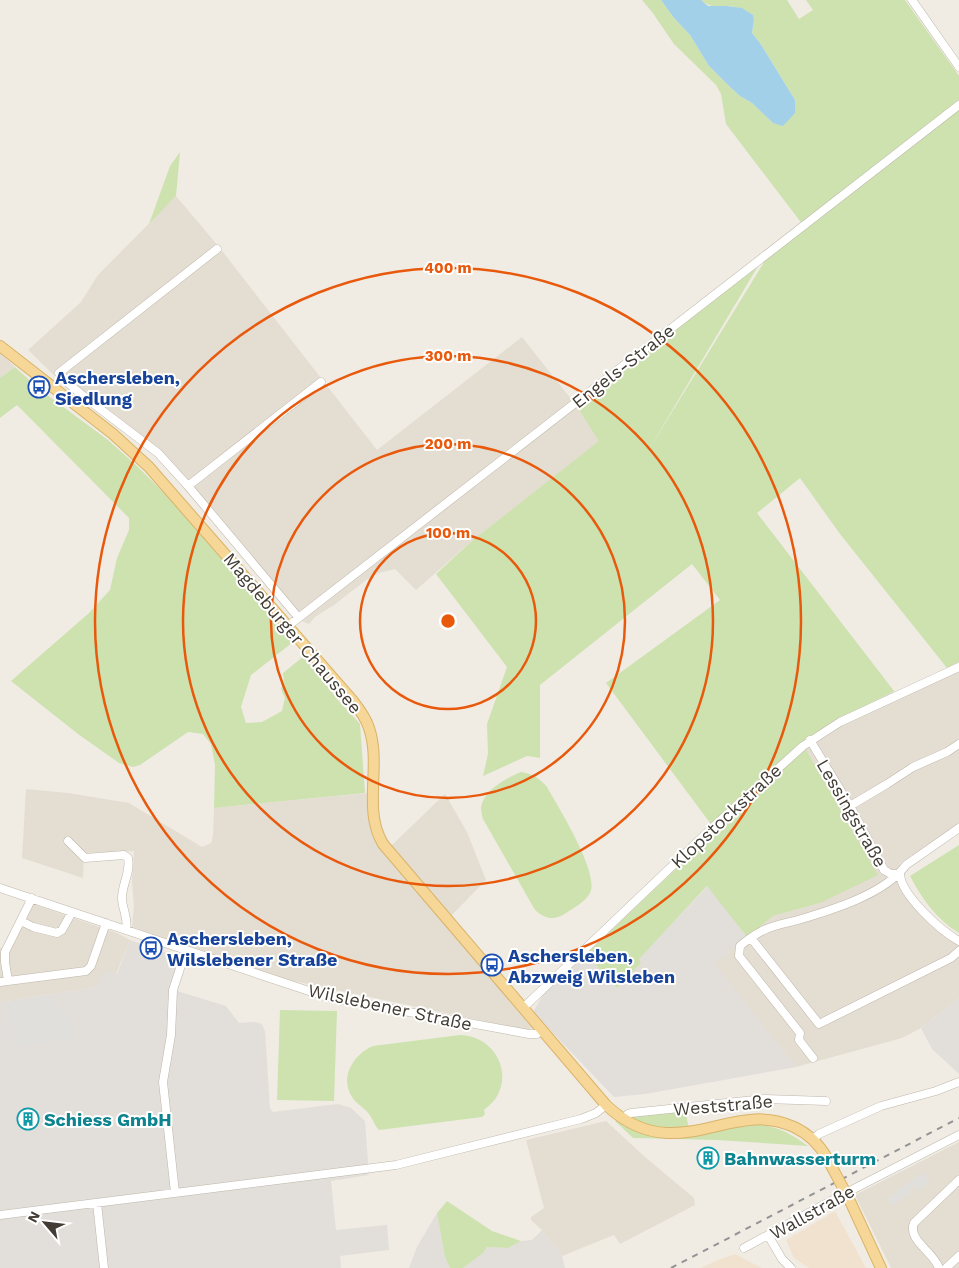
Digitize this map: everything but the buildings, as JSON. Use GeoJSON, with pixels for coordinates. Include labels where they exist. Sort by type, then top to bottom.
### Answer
{"type":"FeatureCollection","features":[{"type":"Feature","properties":{"kind":"main road","name":"Magdeburger Chaussee"},"geometry":{"type":"LineString","coordinates":[[0,346],[128,447],[161,479],[353,702],[366,720],[371,736],[374,753],[374,821],[383,844],[606,1104],[624,1119],[648,1130],[668,1133],[683,1132],[739,1120],[768,1119],[790,1125],[813,1139],[820,1146],[849,1199],[881,1268]]}},
{"type":"Feature","properties":{"kind":"street"},"geometry":{"type":"LineString","coordinates":[[912,0],[959,67]]}},
{"type":"Feature","properties":{"kind":"street","name":"Engels-Straße"},"geometry":{"type":"LineString","coordinates":[[288,626],[959,105]]}},
{"type":"Feature","properties":{"kind":"street"},"geometry":{"type":"LineString","coordinates":[[217,249],[59,373],[82,395],[146,443],[188,486],[298,617]]}},
{"type":"Feature","properties":{"kind":"street"},"geometry":{"type":"LineString","coordinates":[[188,486],[321,382]]}},
{"type":"Feature","properties":{"kind":"street"},"geometry":{"type":"LineString","coordinates":[[75,405],[82,395]]}},
{"type":"Feature","properties":{"kind":"street","name":"Klopstockstraße"},"geometry":{"type":"LineString","coordinates":[[523,1008],[712,828],[810,740],[840,722],[959,667]]}},
{"type":"Feature","properties":{"kind":"street","name":"Lessingstraße"},"geometry":{"type":"LineString","coordinates":[[810,740],[850,806],[884,870],[892,874],[900,874],[900,879],[924,913],[940,928],[959,941]]}},
{"type":"Feature","properties":{"kind":"street"},"geometry":{"type":"LineString","coordinates":[[850,806],[913,767],[947,752],[959,744]]}},
{"type":"Feature","properties":{"kind":"street"},"geometry":{"type":"LineString","coordinates":[[813,1058],[799,1040],[800,1033],[739,956],[740,946],[764,929],[814,915],[856,899],[884,885],[900,874],[906,865],[959,828]]}},
{"type":"Feature","properties":{"kind":"street"},"geometry":{"type":"LineString","coordinates":[[68,841],[86,858],[124,855],[128,858],[128,869],[122,898],[127,920],[126,930]]}},
{"type":"Feature","properties":{"kind":"street","name":"Wilslebener Straße"},"geometry":{"type":"LineString","coordinates":[[0,888],[309,991],[345,1001],[530,1034],[537,1034],[542,1030]]}},
{"type":"Feature","properties":{"kind":"street"},"geometry":{"type":"LineString","coordinates":[[30,897],[22,921],[6,952],[4,982],[86,971],[89,969],[106,923]]}},
{"type":"Feature","properties":{"kind":"street"},"geometry":{"type":"LineString","coordinates":[[22,921],[57,933],[62,930],[72,912]]}},
{"type":"Feature","properties":{"kind":"street"},"geometry":{"type":"LineString","coordinates":[[750,938],[819,1024],[951,958],[959,951]]}},
{"type":"Feature","properties":{"kind":"street"},"geometry":{"type":"LineString","coordinates":[[175,1193],[163,1082],[171,1035],[173,990],[186,950]]}},
{"type":"Feature","properties":{"kind":"street"},"geometry":{"type":"LineString","coordinates":[[813,1139],[819,1134],[881,1106],[936,1091],[959,1082]]}},
{"type":"Feature","properties":{"kind":"street","name":"Weststraße"},"geometry":{"type":"LineString","coordinates":[[624,1119],[631,1113],[765,1099],[826,1102]]}},
{"type":"Feature","properties":{"kind":"street"},"geometry":{"type":"LineString","coordinates":[[0,1215],[396,1165],[581,1119],[596,1113],[606,1104]]}},
{"type":"Feature","properties":{"kind":"street","name":"Wallstraße"},"geometry":{"type":"LineString","coordinates":[[744,1248],[959,1135]]}},
{"type":"Feature","properties":{"kind":"street"},"geometry":{"type":"LineString","coordinates":[[939,1268],[937,1261],[913,1234],[912,1228],[914,1223],[959,1180]]}},
{"type":"Feature","properties":{"kind":"street"},"geometry":{"type":"LineString","coordinates":[[97,1203],[104,1268]]}},
{"type":"Feature","properties":{"kind":"street"},"geometry":{"type":"LineString","coordinates":[[768,1235],[782,1259],[791,1268]]}},
{"type":"Feature","properties":{"kind":"street"},"geometry":{"type":"LineString","coordinates":[[946,1268],[958,1258]]}},
{"type":"Feature","properties":{"kind":"shaded area"},"geometry":{"type":"Polygon","coordinates":[[[176,196],[219,247],[377,450],[522,337],[575,404],[600,441],[473,540],[416,590],[395,569],[379,573],[366,580],[315,617],[309,624],[297,619],[155,455],[55,376],[28,350],[81,302],[98,275],[176,196]]]}},
{"type":"Feature","properties":{"kind":"shaded area"},"geometry":{"type":"Polygon","coordinates":[[[0,353],[15,367],[0,378],[0,353]]]}},
{"type":"Feature","properties":{"kind":"shaded area"},"geometry":{"type":"Polygon","coordinates":[[[959,671],[959,823],[900,863],[897,880],[904,892],[945,936],[959,945],[959,998],[921,1028],[902,1038],[796,1067],[714,964],[773,916],[820,903],[803,741],[831,723],[894,691],[898,699],[959,671]]]}},
{"type":"Feature","properties":{"kind":"shaded area"},"geometry":{"type":"Polygon","coordinates":[[[26,789],[68,793],[129,803],[202,847],[211,843],[214,808],[379,792],[379,811],[382,827],[391,846],[445,794],[467,832],[486,880],[452,915],[532,1025],[532,1028],[526,1030],[284,979],[132,927],[134,851],[84,853],[83,878],[22,858],[26,789]]]}},
{"type":"Feature","properties":{"kind":"shaded area"},"geometry":{"type":"Polygon","coordinates":[[[708,886],[747,937],[715,964],[796,1067],[645,1094],[614,1097],[533,1012],[543,995],[586,954],[617,988],[638,959],[708,886]]]}},
{"type":"Feature","properties":{"kind":"shaded area"},"geometry":{"type":"Polygon","coordinates":[[[33,904],[117,933],[130,940],[116,974],[96,987],[0,1002],[0,948],[7,948],[33,904]]]}},
{"type":"Feature","properties":{"kind":"shaded area"},"geometry":{"type":"Polygon","coordinates":[[[130,940],[187,960],[177,991],[226,1006],[239,1023],[255,1022],[262,1024],[265,1032],[270,1108],[273,1112],[338,1104],[351,1108],[365,1121],[369,1175],[331,1181],[336,1230],[387,1225],[389,1250],[340,1256],[341,1268],[0,1268],[0,1002],[96,987],[103,971],[117,974],[130,940]]]}},
{"type":"Feature","properties":{"kind":"shaded area"},"geometry":{"type":"Polygon","coordinates":[[[52,997],[54,1013],[69,1012],[72,1039],[13,1047],[8,1002],[52,997]]]}},
{"type":"Feature","properties":{"kind":"shaded area"},"geometry":{"type":"Polygon","coordinates":[[[959,998],[959,1074],[932,1049],[921,1028],[959,998]]]}},
{"type":"Feature","properties":{"kind":"shaded area"},"geometry":{"type":"Polygon","coordinates":[[[606,1121],[694,1198],[695,1205],[620,1244],[614,1235],[562,1256],[542,1230],[531,1220],[531,1217],[544,1208],[526,1140],[606,1121]]]}},
{"type":"Feature","properties":{"kind":"shaded area"},"geometry":{"type":"Polygon","coordinates":[[[959,1142],[959,1268],[891,1268],[855,1195],[959,1142]]]}},
{"type":"Feature","properties":{"kind":"shaded area"},"geometry":{"type":"Polygon","coordinates":[[[923,1172],[930,1182],[918,1191],[914,1186],[909,1190],[910,1193],[893,1206],[887,1198],[923,1172]]]}},
{"type":"Feature","properties":{"kind":"shaded area"},"geometry":{"type":"Polygon","coordinates":[[[835,1211],[866,1268],[809,1268],[794,1258],[786,1240],[835,1211]]]}},
{"type":"Feature","properties":{"kind":"shaded area"},"geometry":{"type":"Polygon","coordinates":[[[437,1213],[445,1257],[450,1268],[409,1268],[417,1247],[437,1213]]]}},
{"type":"Feature","properties":{"kind":"shaded area"},"geometry":{"type":"Polygon","coordinates":[[[542,1230],[562,1256],[565,1268],[463,1268],[483,1253],[487,1247],[508,1248],[521,1241],[532,1240],[542,1230]]]}},
{"type":"Feature","properties":{"kind":"shaded area"},"geometry":{"type":"Polygon","coordinates":[[[735,1254],[762,1268],[701,1268],[718,1260],[735,1254]]]}},
{"type":"Feature","properties":{"kind":"green space"},"geometry":{"type":"Polygon","coordinates":[[[642,0],[661,0],[690,35],[709,66],[740,96],[752,103],[773,123],[795,100],[752,33],[753,15],[731,6],[710,5],[701,0],[787,0],[799,19],[813,10],[806,0],[905,0],[959,76],[959,662],[947,668],[840,534],[800,478],[757,513],[894,691],[831,723],[803,742],[878,875],[820,903],[773,916],[747,937],[707,886],[639,959],[641,963],[617,988],[586,954],[716,831],[606,683],[720,600],[692,564],[540,685],[540,758],[527,756],[483,776],[488,754],[487,724],[507,667],[436,574],[473,540],[599,441],[575,404],[764,256],[648,451],[766,259],[806,229],[726,124],[721,94],[716,85],[674,44],[642,0]]]}},
{"type":"Feature","properties":{"kind":"green space"},"geometry":{"type":"Polygon","coordinates":[[[180,152],[176,196],[149,224],[170,166],[180,152]]]}},
{"type":"Feature","properties":{"kind":"green space"},"geometry":{"type":"Polygon","coordinates":[[[15,367],[39,389],[108,440],[137,466],[176,505],[293,642],[251,675],[241,707],[246,723],[262,722],[282,711],[285,698],[281,689],[284,682],[283,673],[304,656],[337,699],[360,724],[365,793],[214,808],[215,765],[211,744],[203,734],[188,732],[140,765],[133,767],[119,763],[78,734],[11,681],[89,613],[110,590],[117,558],[129,530],[129,518],[17,405],[0,418],[0,378],[15,367]]]}},
{"type":"Feature","properties":{"kind":"green space"},"geometry":{"type":"Polygon","coordinates":[[[521,772],[535,777],[547,787],[584,856],[589,871],[590,893],[576,907],[562,916],[550,918],[535,910],[482,816],[481,807],[486,795],[503,781],[521,772]]]}},
{"type":"Feature","properties":{"kind":"green space"},"geometry":{"type":"Polygon","coordinates":[[[959,845],[959,933],[944,922],[931,908],[910,876],[959,845]]]}},
{"type":"Feature","properties":{"kind":"green space"},"geometry":{"type":"Polygon","coordinates":[[[280,1010],[337,1011],[334,1101],[277,1100],[280,1010]]]}},
{"type":"Feature","properties":{"kind":"green space"},"geometry":{"type":"Polygon","coordinates":[[[460,1035],[480,1040],[495,1053],[500,1062],[502,1082],[496,1097],[484,1110],[485,1114],[482,1117],[379,1130],[348,1089],[348,1074],[355,1060],[373,1046],[460,1035]]]}},
{"type":"Feature","properties":{"kind":"green space"},"geometry":{"type":"Polygon","coordinates":[[[685,1111],[691,1137],[746,1125],[763,1125],[786,1132],[808,1146],[717,1140],[633,1138],[615,1121],[629,1120],[633,1115],[685,1111]]]}},
{"type":"Feature","properties":{"kind":"green space"},"geometry":{"type":"Polygon","coordinates":[[[447,1201],[492,1231],[521,1241],[508,1248],[487,1247],[483,1253],[463,1268],[450,1268],[445,1257],[437,1213],[447,1201]]]}},
{"type":"Feature","properties":{"kind":"water"},"geometry":{"type":"Polygon","coordinates":[[[661,0],[701,0],[708,6],[742,8],[753,15],[752,33],[795,100],[795,113],[783,126],[773,123],[752,103],[740,96],[709,66],[690,35],[661,0]]]}},
{"type":"Feature","properties":{"kind":"railway"},"geometry":{"type":"LineString","coordinates":[[671,1268],[959,1118]]}},
{"type":"Feature","properties":{"kind":"place","name":"Aschersleben, Siedlung"},"geometry":{"type":"Point","coordinates":[39,387]}},
{"type":"Feature","properties":{"kind":"place","name":"Aschersleben, Wilslebener Straße"},"geometry":{"type":"Point","coordinates":[151,948]}},
{"type":"Feature","properties":{"kind":"place","name":"Aschersleben, Abzweig Wilsleben"},"geometry":{"type":"Point","coordinates":[492,965]}},
{"type":"Feature","properties":{"kind":"place","name":"Schiess GmbH"},"geometry":{"type":"Point","coordinates":[28,1119]}},
{"type":"Feature","properties":{"kind":"place","name":"Bahnwasserturm"},"geometry":{"type":"Point","coordinates":[708,1158]}}]}
